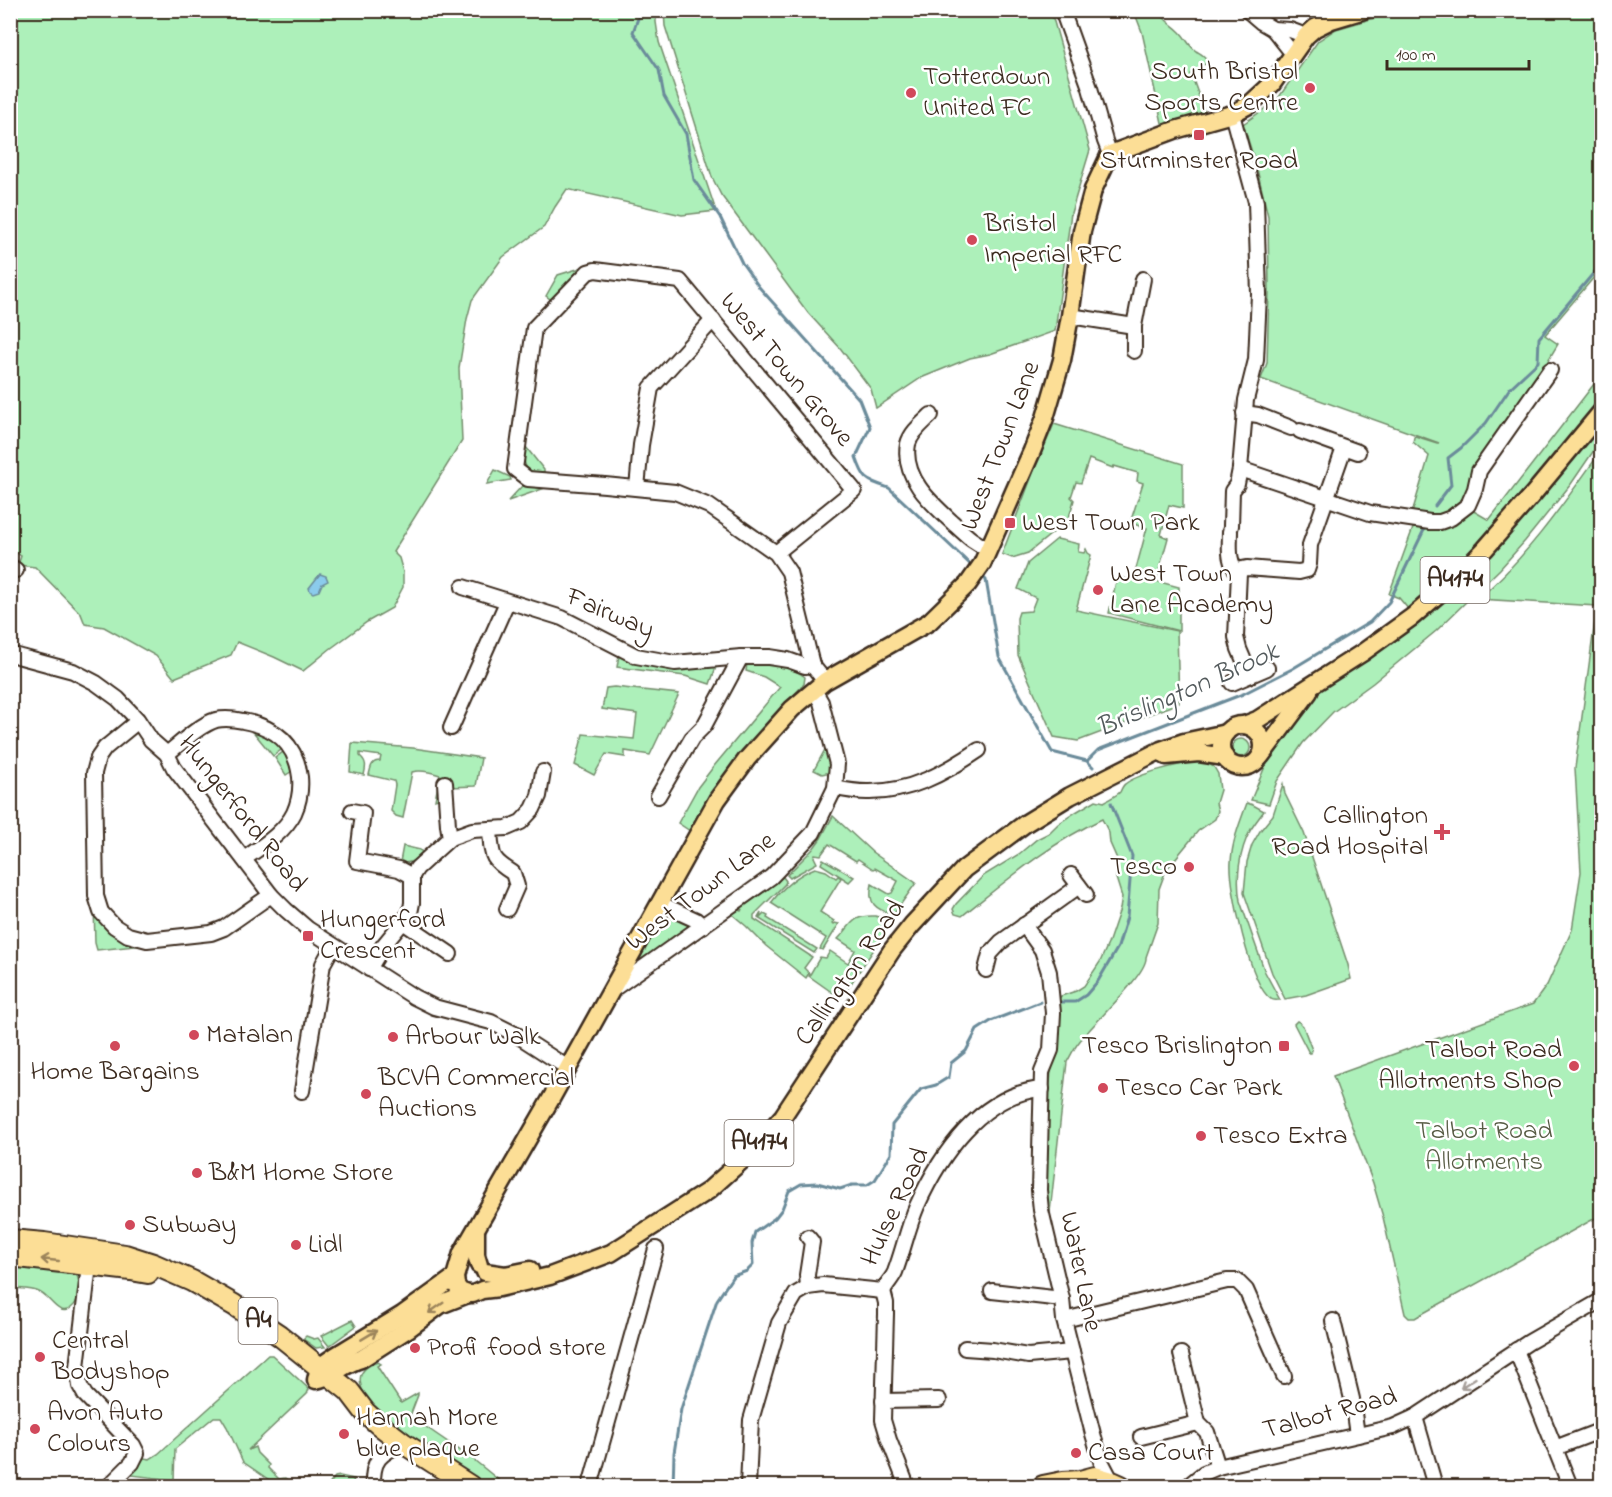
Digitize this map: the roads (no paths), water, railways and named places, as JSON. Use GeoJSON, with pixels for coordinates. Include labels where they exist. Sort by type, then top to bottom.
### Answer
{"type":"FeatureCollection","features":[{"type":"Feature","properties":{"kind":"highway","name":"A4"},"geometry":{"type":"LineString","coordinates":[[10,1240],[125,1255],[192,1281],[279,1335],[322,1374],[343,1403],[365,1412]]}},
{"type":"Feature","properties":{"kind":"highway","name":"A4"},"geometry":{"type":"LineString","coordinates":[[10,1256],[131,1270],[156,1275],[177,1284],[229,1314],[275,1346],[349,1391],[365,1412],[403,1443],[470,1486]]}},
{"type":"Feature","properties":{"kind":"highway"},"geometry":{"type":"LineString","coordinates":[[1043,1486],[1063,1482],[1101,1480]]}},
{"type":"Feature","properties":{"kind":"main road"},"geometry":{"type":"LineString","coordinates":[[1110,154],[1175,130],[1232,114],[1249,105],[1272,84],[1306,36],[1315,28],[1331,20],[1364,10]]}},
{"type":"Feature","properties":{"kind":"main road","name":"West Town Lane"},"geometry":{"type":"LineString","coordinates":[[322,1374],[335,1356],[402,1316],[456,1272],[462,1253],[659,903],[722,793],[747,759],[792,709],[820,686],[929,622],[972,579],[985,557],[1045,418],[1062,360],[1082,231],[1093,190],[1110,154]]}},
{"type":"Feature","properties":{"kind":"main road","name":"A4174"},"geometry":{"type":"LineString","coordinates":[[1226,733],[1264,715],[1362,653],[1413,617],[1455,580],[1485,549],[1602,411]]}},
{"type":"Feature","properties":{"kind":"main road","name":"A4174"},"geometry":{"type":"LineString","coordinates":[[1225,757],[1230,763],[1238,766],[1245,767],[1255,763],[1303,698],[1324,676]]}},
{"type":"Feature","properties":{"kind":"main road"},"geometry":{"type":"LineString","coordinates":[[1244,725],[1256,730],[1262,738],[1260,757]]}},
{"type":"Feature","properties":{"kind":"main road"},"geometry":{"type":"LineString","coordinates":[[1225,757],[1222,744],[1226,733]]}},
{"type":"Feature","properties":{"kind":"main road","name":"Callington Road"},"geometry":{"type":"LineString","coordinates":[[631,1239],[708,1191],[755,1147],[783,1116],[892,950],[964,869],[1070,796],[1161,750],[1184,742],[1226,733]]}},
{"type":"Feature","properties":{"kind":"main road","name":"Callington Road"},"geometry":{"type":"LineString","coordinates":[[1135,764],[1179,754],[1199,753],[1225,757]]}},
{"type":"Feature","properties":{"kind":"main road"},"geometry":{"type":"LineString","coordinates":[[456,1272],[456,1285],[460,1291],[475,1292],[486,1282],[476,1255],[476,1231]]}},
{"type":"Feature","properties":{"kind":"main road","name":"A4174"},"geometry":{"type":"LineString","coordinates":[[456,1272],[469,1263],[505,1275],[540,1268],[611,1243],[631,1239]]}},
{"type":"Feature","properties":{"kind":"main road","name":"A4174"},"geometry":{"type":"LineString","coordinates":[[322,1374],[361,1359],[440,1305],[475,1292],[550,1276],[611,1253],[631,1239]]}},
{"type":"Feature","properties":{"kind":"main road"},"geometry":{"type":"LineString","coordinates":[[349,1391],[351,1377],[361,1359]]}},
{"type":"Feature","properties":{"kind":"street"},"geometry":{"type":"LineString","coordinates":[[1062,10],[1090,88],[1110,154]]}},
{"type":"Feature","properties":{"kind":"street"},"geometry":{"type":"LineString","coordinates":[[1247,10],[1273,29],[1293,54]]}},
{"type":"Feature","properties":{"kind":"street"},"geometry":{"type":"LineString","coordinates":[[1273,29],[1290,30],[1306,36]]}},
{"type":"Feature","properties":{"kind":"street"},"geometry":{"type":"LineString","coordinates":[[1232,114],[1256,202],[1259,294],[1256,360],[1244,413],[1240,469],[1237,484],[1232,491],[1231,562],[1239,573]]}},
{"type":"Feature","properties":{"kind":"street","name":"West Town Grove"},"geometry":{"type":"LineString","coordinates":[[637,488],[528,479],[515,469],[534,328],[588,272],[594,270],[680,281],[854,490],[776,553]]}},
{"type":"Feature","properties":{"kind":"street"},"geometry":{"type":"LineString","coordinates":[[1134,351],[1134,326],[1143,279]]}},
{"type":"Feature","properties":{"kind":"street"},"geometry":{"type":"LineString","coordinates":[[1070,316],[1134,326]]}},
{"type":"Feature","properties":{"kind":"street"},"geometry":{"type":"LineString","coordinates":[[713,320],[651,388],[641,445],[637,488],[675,492],[709,506],[776,553],[789,572],[812,665],[820,686]]}},
{"type":"Feature","properties":{"kind":"street"},"geometry":{"type":"LineString","coordinates":[[1240,469],[1370,513],[1440,522],[1460,513],[1468,505],[1479,471],[1550,370]]}},
{"type":"Feature","properties":{"kind":"street"},"geometry":{"type":"LineString","coordinates":[[1244,413],[1258,415],[1358,452]]}},
{"type":"Feature","properties":{"kind":"street"},"geometry":{"type":"LineString","coordinates":[[931,415],[914,432],[909,443],[908,455],[911,472],[921,492],[930,503],[976,544],[985,557]]}},
{"type":"Feature","properties":{"kind":"street"},"geometry":{"type":"LineString","coordinates":[[1250,675],[1236,637],[1239,573],[1242,569],[1247,568],[1299,572],[1307,570],[1310,545],[1344,447]]}},
{"type":"Feature","properties":{"kind":"street","name":"Fairway"},"geometry":{"type":"LineString","coordinates":[[463,587],[562,618],[636,656],[675,663],[769,657],[805,666],[812,665]]}},
{"type":"Feature","properties":{"kind":"street"},"geometry":{"type":"LineString","coordinates":[[451,728],[507,602]]}},
{"type":"Feature","properties":{"kind":"street","name":"Hungerford Road"},"geometry":{"type":"LineString","coordinates":[[10,654],[73,671],[96,683],[118,699],[151,740],[167,754],[174,768],[271,895],[308,929],[414,997],[434,1007],[491,1022],[518,1035],[568,1068]]}},
{"type":"Feature","properties":{"kind":"street"},"geometry":{"type":"LineString","coordinates":[[658,796],[692,738],[704,726],[741,657]]}},
{"type":"Feature","properties":{"kind":"street"},"geometry":{"type":"LineString","coordinates":[[1232,683],[1267,668]]}},
{"type":"Feature","properties":{"kind":"street","name":"West Town Lane"},"geometry":{"type":"LineString","coordinates":[[610,991],[771,877],[813,833],[835,788],[837,764],[820,686]]}},
{"type":"Feature","properties":{"kind":"street"},"geometry":{"type":"LineString","coordinates":[[167,754],[206,724],[225,719],[260,724],[278,734],[290,746],[299,765],[301,787],[295,811],[286,826],[244,859]]}},
{"type":"Feature","properties":{"kind":"street"},"geometry":{"type":"LineString","coordinates":[[138,721],[105,748],[98,758],[94,773],[96,896],[101,912],[114,926],[128,936],[147,940],[211,933],[224,928],[271,895]]}},
{"type":"Feature","properties":{"kind":"street"},"geometry":{"type":"LineString","coordinates":[[835,788],[867,792],[893,791],[924,782],[956,766],[980,750]]}},
{"type":"Feature","properties":{"kind":"street"},"geometry":{"type":"LineString","coordinates":[[369,969],[383,946],[410,914],[412,876],[417,868],[450,838],[472,830],[507,828],[521,822],[533,809],[539,796],[543,772]]}},
{"type":"Feature","properties":{"kind":"street"},"geometry":{"type":"LineString","coordinates":[[446,783],[447,825],[450,838]]}},
{"type":"Feature","properties":{"kind":"street"},"geometry":{"type":"LineString","coordinates":[[352,811],[363,813],[357,861],[399,869],[412,876]]}},
{"type":"Feature","properties":{"kind":"street"},"geometry":{"type":"LineString","coordinates":[[490,830],[492,854],[498,864],[513,873],[517,886],[507,909]]}},
{"type":"Feature","properties":{"kind":"street"},"geometry":{"type":"LineString","coordinates":[[986,970],[990,954],[1001,942],[1079,885]]}},
{"type":"Feature","properties":{"kind":"street"},"geometry":{"type":"LineString","coordinates":[[659,903],[696,920],[703,926]]}},
{"type":"Feature","properties":{"kind":"street"},"geometry":{"type":"LineString","coordinates":[[403,922],[450,954]]}},
{"type":"Feature","properties":{"kind":"street","name":"Water Lane"},"geometry":{"type":"LineString","coordinates":[[1024,925],[1042,950],[1049,972],[1052,1006],[1051,1050],[1042,1072],[1039,1190],[1041,1210],[1101,1480]]}},
{"type":"Feature","properties":{"kind":"street"},"geometry":{"type":"LineString","coordinates":[[302,1091],[323,964],[333,946]]}},
{"type":"Feature","properties":{"kind":"street","name":"Hulse Road"},"geometry":{"type":"LineString","coordinates":[[883,1291],[894,1276],[917,1207],[945,1154],[967,1128],[986,1112],[1022,1091],[1042,1089]]}},
{"type":"Feature","properties":{"kind":"street"},"geometry":{"type":"LineString","coordinates":[[808,1237],[812,1242],[807,1275],[808,1287]]}},
{"type":"Feature","properties":{"kind":"street"},"geometry":{"type":"LineString","coordinates":[[590,1486],[656,1249]]}},
{"type":"Feature","properties":{"kind":"street"},"geometry":{"type":"LineString","coordinates":[[88,1265],[77,1367],[80,1386],[85,1395],[133,1445],[137,1453],[132,1463],[109,1486]]}},
{"type":"Feature","properties":{"kind":"street"},"geometry":{"type":"LineString","coordinates":[[1064,1320],[1227,1281],[1237,1281],[1246,1290],[1284,1376]]}},
{"type":"Feature","properties":{"kind":"street"},"geometry":{"type":"LineString","coordinates":[[748,1486],[751,1420],[779,1323],[796,1294],[808,1287],[823,1285],[883,1291],[886,1303],[884,1420],[908,1486]]}},
{"type":"Feature","properties":{"kind":"street"},"geometry":{"type":"LineString","coordinates":[[992,1291],[1062,1299]]}},
{"type":"Feature","properties":{"kind":"street","name":"Talbot Road"},"geometry":{"type":"LineString","coordinates":[[1188,1486],[1204,1473],[1218,1467],[1394,1427],[1411,1419],[1516,1350],[1602,1300]]}},
{"type":"Feature","properties":{"kind":"street"},"geometry":{"type":"LineString","coordinates":[[1333,1321],[1352,1399],[1357,1436]]}},
{"type":"Feature","properties":{"kind":"street"},"geometry":{"type":"LineString","coordinates":[[965,1348],[1028,1356],[1072,1352]]}},
{"type":"Feature","properties":{"kind":"street"},"geometry":{"type":"LineString","coordinates":[[1516,1350],[1570,1486]]}},
{"type":"Feature","properties":{"kind":"street"},"geometry":{"type":"LineString","coordinates":[[1181,1354],[1198,1423],[1207,1432],[1218,1467]]}},
{"type":"Feature","properties":{"kind":"street"},"geometry":{"type":"LineString","coordinates":[[883,1401],[939,1400]]}},
{"type":"Feature","properties":{"kind":"street"},"geometry":{"type":"LineString","coordinates":[[1411,1419],[1435,1486]]}},
{"type":"Feature","properties":{"kind":"street"},"geometry":{"type":"LineString","coordinates":[[1141,1437],[1198,1423]]}},
{"type":"Feature","properties":{"kind":"street"},"geometry":{"type":"LineString","coordinates":[[1555,1448],[1602,1430]]}},
{"type":"Feature","properties":{"kind":"street"},"geometry":{"type":"LineString","coordinates":[[372,1483],[376,1461],[383,1452],[403,1443]]}},
{"type":"Feature","properties":{"kind":"water"},"geometry":{"type":"Polygon","coordinates":[[[320,574],[326,576],[328,581],[322,584],[319,591],[313,593],[309,588],[320,574]]]}},
{"type":"Feature","properties":{"kind":"waterway"},"geometry":{"type":"LineString","coordinates":[[641,10],[633,32],[659,70],[664,96],[686,134],[694,180],[720,217],[742,263],[759,287],[859,399],[870,427],[856,457],[861,470],[870,481],[889,488],[974,568]]}},
{"type":"Feature","properties":{"kind":"waterway","name":"Brislington Brook"},"geometry":{"type":"LineString","coordinates":[[1435,506],[1451,485],[1448,458],[1486,423],[1510,388],[1538,362],[1539,338],[1602,263]]}},
{"type":"Feature","properties":{"kind":"waterway","name":"Brislington Brook"},"geometry":{"type":"LineString","coordinates":[[1087,761],[1098,750],[1243,694],[1292,669],[1370,622],[1389,602],[1424,530]]}},
{"type":"Feature","properties":{"kind":"waterway","name":"Brislington Brook"},"geometry":{"type":"LineString","coordinates":[[981,575],[986,580],[999,657],[1052,752],[1087,761],[1093,767]]}},
{"type":"Feature","properties":{"kind":"waterway","name":"Brislington Brook"},"geometry":{"type":"LineString","coordinates":[[1059,1002],[1075,1002],[1086,995],[1098,981],[1118,947],[1127,917],[1132,856],[1111,803]]}},
{"type":"Feature","properties":{"kind":"waterway","name":"Brislington Brook"},"geometry":{"type":"LineString","coordinates":[[673,1486],[674,1453],[681,1409],[717,1300],[733,1276],[747,1271],[753,1265],[752,1243],[755,1232],[775,1218],[782,1209],[789,1191],[801,1184],[817,1183],[840,1189],[852,1185],[867,1185],[875,1180],[891,1154],[892,1125],[921,1089],[936,1085],[949,1077],[951,1063],[966,1051],[977,1030],[991,1021],[1040,1002]]}},
{"type":"Feature","properties":{"kind":"place","name":"South Bristol Sports Centre"},"geometry":{"type":"Point","coordinates":[1310,88]}},
{"type":"Feature","properties":{"kind":"place","name":"Totterdown United FC"},"geometry":{"type":"Point","coordinates":[911,93]}},
{"type":"Feature","properties":{"kind":"place","name":"Sturminster Road"},"geometry":{"type":"Point","coordinates":[1199,135]}},
{"type":"Feature","properties":{"kind":"place","name":"Bristol Imperial RFC"},"geometry":{"type":"Point","coordinates":[972,240]}},
{"type":"Feature","properties":{"kind":"place","name":"West Town Park"},"geometry":{"type":"Point","coordinates":[1010,523]}},
{"type":"Feature","properties":{"kind":"place","name":"West Town Lane Academy"},"geometry":{"type":"Point","coordinates":[1098,590]}},
{"type":"Feature","properties":{"kind":"place","name":"Callington Road Hospital"},"geometry":{"type":"Point","coordinates":[1442,832]}},
{"type":"Feature","properties":{"kind":"place","name":"Tesco"},"geometry":{"type":"Point","coordinates":[1189,867]}},
{"type":"Feature","properties":{"kind":"place","name":"Hungerford Crescent"},"geometry":{"type":"Point","coordinates":[308,936]}},
{"type":"Feature","properties":{"kind":"place","name":"Matalan"},"geometry":{"type":"Point","coordinates":[194,1035]}},
{"type":"Feature","properties":{"kind":"place","name":"Arbour Walk"},"geometry":{"type":"Point","coordinates":[393,1037]}},
{"type":"Feature","properties":{"kind":"place","name":"Home Bargains"},"geometry":{"type":"Point","coordinates":[115,1046]}},
{"type":"Feature","properties":{"kind":"place","name":"Tesco Brislington"},"geometry":{"type":"Point","coordinates":[1284,1046]}},
{"type":"Feature","properties":{"kind":"place","name":"Talbot Road Allotments Shop"},"geometry":{"type":"Point","coordinates":[1574,1066]}},
{"type":"Feature","properties":{"kind":"place","name":"Tesco Car Park"},"geometry":{"type":"Point","coordinates":[1103,1088]}},
{"type":"Feature","properties":{"kind":"place","name":"BCVA Commercial Auctions"},"geometry":{"type":"Point","coordinates":[366,1094]}},
{"type":"Feature","properties":{"kind":"place","name":"Tesco Extra"},"geometry":{"type":"Point","coordinates":[1201,1136]}},
{"type":"Feature","properties":{"kind":"place","name":"B&M Home Store"},"geometry":{"type":"Point","coordinates":[197,1173]}},
{"type":"Feature","properties":{"kind":"place","name":"Subway"},"geometry":{"type":"Point","coordinates":[130,1225]}},
{"type":"Feature","properties":{"kind":"place","name":"Lidl"},"geometry":{"type":"Point","coordinates":[296,1245]}},
{"type":"Feature","properties":{"kind":"place","name":"Profi food store"},"geometry":{"type":"Point","coordinates":[415,1348]}},
{"type":"Feature","properties":{"kind":"place","name":"Central Bodyshop"},"geometry":{"type":"Point","coordinates":[40,1357]}},
{"type":"Feature","properties":{"kind":"place","name":"Avon Auto Colours"},"geometry":{"type":"Point","coordinates":[35,1429]}},
{"type":"Feature","properties":{"kind":"place","name":"Hannah More blue plaque"},"geometry":{"type":"Point","coordinates":[344,1434]}},
{"type":"Feature","properties":{"kind":"place","name":"Casa Court"},"geometry":{"type":"Point","coordinates":[1076,1453]}},
{"type":"Feature","properties":{"kind":"park label","name":"Talbot Road Allotments"},"geometry":{"type":"Point","coordinates":[1484,1146]}}]}
